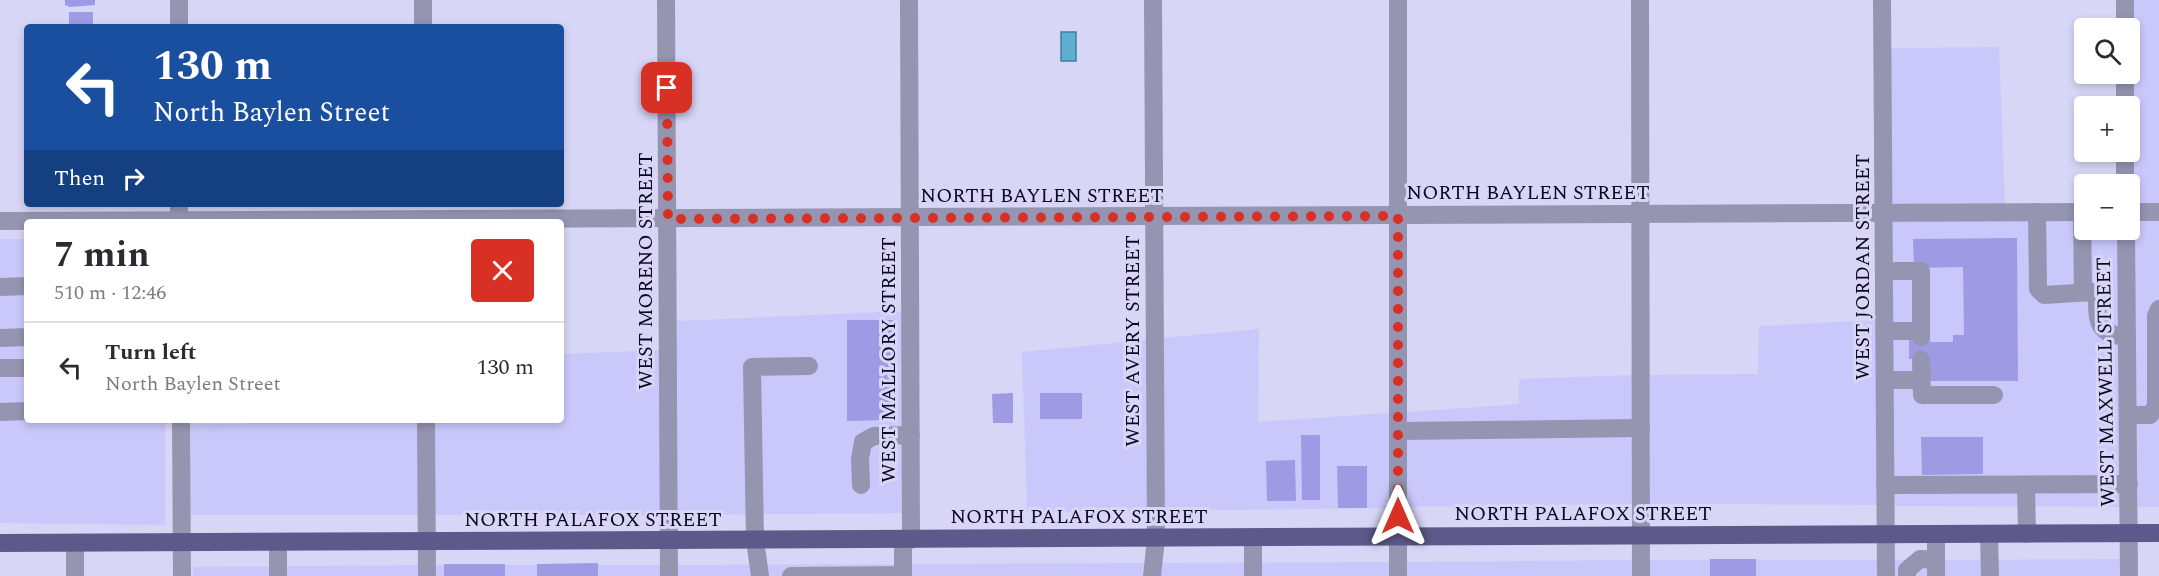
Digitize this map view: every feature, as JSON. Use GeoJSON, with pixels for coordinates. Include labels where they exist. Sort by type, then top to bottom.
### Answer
{"type":"FeatureCollection","features":[{"type":"Feature","properties":{"kind":"main road","name":"NORTH PALAFOX STREET"},"geometry":{"type":"LineString","coordinates":[[0,543],[2159,533]]}},
{"type":"Feature","properties":{"kind":"street"},"geometry":{"type":"LineString","coordinates":[[179,0],[179,24]]}},
{"type":"Feature","properties":{"kind":"street"},"geometry":{"type":"LineString","coordinates":[[423,0],[423,24]]}},
{"type":"Feature","properties":{"kind":"street","name":"WEST MORENO STREET"},"geometry":{"type":"LineString","coordinates":[[666,0],[669,576]]}},
{"type":"Feature","properties":{"kind":"street","name":"WEST MALLORY STREET"},"geometry":{"type":"LineString","coordinates":[[903,576],[907,540],[911,435],[909,0]]}},
{"type":"Feature","properties":{"kind":"street","name":"WEST AVERY STREET"},"geometry":{"type":"LineString","coordinates":[[1152,576],[1156,539],[1153,0]]}},
{"type":"Feature","properties":{"kind":"street"},"geometry":{"type":"LineString","coordinates":[[1398,0],[1398,576]]}},
{"type":"Feature","properties":{"kind":"street"},"geometry":{"type":"LineString","coordinates":[[1640,0],[1641,576]]}},
{"type":"Feature","properties":{"kind":"street","name":"WEST JORDAN STREET"},"geometry":{"type":"LineString","coordinates":[[1882,0],[1886,576]]}},
{"type":"Feature","properties":{"kind":"street"},"geometry":{"type":"LineString","coordinates":[[2125,0],[2125,18]]}},
{"type":"Feature","properties":{"kind":"street"},"geometry":{"type":"LineString","coordinates":[[2037,212],[2038,289],[2044,295],[2092,292],[2097,297],[2097,317],[2102,330],[2110,336],[2126,338]]}},
{"type":"Feature","properties":{"kind":"street","name":"NORTH BAYLEN STREET"},"geometry":{"type":"LineString","coordinates":[[72,219],[424,215],[668,219],[2074,212]]}},
{"type":"Feature","properties":{"kind":"street"},"geometry":{"type":"LineString","coordinates":[[2140,212],[2159,212]]}},
{"type":"Feature","properties":{"kind":"street","name":"NORTH BAYLEN STREET"},"geometry":{"type":"LineString","coordinates":[[0,221],[24,220]]}},
{"type":"Feature","properties":{"kind":"street"},"geometry":{"type":"LineString","coordinates":[[2083,240],[2084,292]]}},
{"type":"Feature","properties":{"kind":"street","name":"WEST MAXWELL STREET"},"geometry":{"type":"LineString","coordinates":[[2126,240],[2129,576]]}},
{"type":"Feature","properties":{"kind":"street"},"geometry":{"type":"LineString","coordinates":[[1884,271],[1921,271],[1921,334],[1885,331]]}},
{"type":"Feature","properties":{"kind":"street"},"geometry":{"type":"LineString","coordinates":[[0,287],[24,286]]}},
{"type":"Feature","properties":{"kind":"street"},"geometry":{"type":"LineString","coordinates":[[2129,415],[2150,415],[2156,406],[2156,316],[2159,309]]}},
{"type":"Feature","properties":{"kind":"street"},"geometry":{"type":"LineString","coordinates":[[0,338],[24,337]]}},
{"type":"Feature","properties":{"kind":"street"},"geometry":{"type":"LineString","coordinates":[[1922,360],[1922,395],[1994,395]]}},
{"type":"Feature","properties":{"kind":"street"},"geometry":{"type":"LineString","coordinates":[[760,576],[755,540],[752,367],[809,366]]}},
{"type":"Feature","properties":{"kind":"street"},"geometry":{"type":"LineString","coordinates":[[0,368],[24,368]]}},
{"type":"Feature","properties":{"kind":"street"},"geometry":{"type":"LineString","coordinates":[[1885,380],[1922,380]]}},
{"type":"Feature","properties":{"kind":"street"},"geometry":{"type":"LineString","coordinates":[[0,412],[24,411]]}},
{"type":"Feature","properties":{"kind":"street"},"geometry":{"type":"LineString","coordinates":[[181,423],[182,576]]}},
{"type":"Feature","properties":{"kind":"street"},"geometry":{"type":"LineString","coordinates":[[426,423],[427,576]]}},
{"type":"Feature","properties":{"kind":"street"},"geometry":{"type":"LineString","coordinates":[[1398,431],[1641,428]]}},
{"type":"Feature","properties":{"kind":"street"},"geometry":{"type":"LineString","coordinates":[[861,485],[860,459],[863,442],[874,436],[911,435]]}},
{"type":"Feature","properties":{"kind":"street"},"geometry":{"type":"LineString","coordinates":[[1886,485],[2129,484]]}},
{"type":"Feature","properties":{"kind":"street"},"geometry":{"type":"LineString","coordinates":[[2026,485],[2027,534]]}},
{"type":"Feature","properties":{"kind":"street"},"geometry":{"type":"LineString","coordinates":[[1907,576],[1907,570],[1920,559],[1936,568],[1936,534]]}},
{"type":"Feature","properties":{"kind":"street"},"geometry":{"type":"LineString","coordinates":[[1989,534],[1990,576]]}},
{"type":"Feature","properties":{"kind":"street"},"geometry":{"type":"LineString","coordinates":[[1253,538],[1253,576]]}},
{"type":"Feature","properties":{"kind":"street"},"geometry":{"type":"LineString","coordinates":[[75,543],[75,576]]}},
{"type":"Feature","properties":{"kind":"street"},"geometry":{"type":"LineString","coordinates":[[278,543],[278,576]]}},
{"type":"Feature","properties":{"kind":"street"},"geometry":{"type":"LineString","coordinates":[[791,576],[903,576]]}},
{"type":"Feature","properties":{"kind":"shaded area"},"geometry":{"type":"Polygon","coordinates":[[[2134,0],[2159,0],[2159,204],[2140,205],[2140,174],[2134,174],[2134,162],[2140,162],[2140,96],[2134,96],[2134,84],[2140,84],[2140,18],[2134,18],[2134,0]]]}},
{"type":"Feature","properties":{"kind":"shaded area"},"geometry":{"type":"Polygon","coordinates":[[[1061,32],[1076,32],[1076,61],[1061,61],[1061,32]]]}},
{"type":"Feature","properties":{"kind":"shaded area"},"geometry":{"type":"Polygon","coordinates":[[[1999,47],[2005,205],[1892,205],[1891,48],[1999,47]]]}},
{"type":"Feature","properties":{"kind":"shaded area"},"geometry":{"type":"Polygon","coordinates":[[[1892,220],[2074,220],[2074,240],[2117,240],[2120,507],[1894,506],[1892,220]]]}},
{"type":"Feature","properties":{"kind":"shaded area"},"geometry":{"type":"Polygon","coordinates":[[[2140,220],[2159,220],[2159,507],[2138,507],[2134,240],[2140,240],[2140,220]]]}},
{"type":"Feature","properties":{"kind":"shaded area"},"geometry":{"type":"Polygon","coordinates":[[[0,239],[24,239],[24,423],[165,423],[165,525],[0,523],[0,239]]]}},
{"type":"Feature","properties":{"kind":"shaded area"},"geometry":{"type":"Polygon","coordinates":[[[902,311],[903,513],[678,515],[677,321],[902,311]]]}},
{"type":"Feature","properties":{"kind":"shaded area"},"geometry":{"type":"Polygon","coordinates":[[[1876,320],[1877,505],[1650,504],[1650,375],[1758,374],[1759,326],[1876,320]]]}},
{"type":"Feature","properties":{"kind":"shaded area"},"geometry":{"type":"Polygon","coordinates":[[[1259,329],[1258,422],[1389,413],[1389,508],[1164,511],[1163,338],[1259,329]]]}},
{"type":"Feature","properties":{"kind":"shaded area"},"geometry":{"type":"Polygon","coordinates":[[[1146,340],[1147,511],[1027,513],[1022,352],[1146,340]]]}},
{"type":"Feature","properties":{"kind":"shaded area"},"geometry":{"type":"Polygon","coordinates":[[[659,350],[660,515],[435,515],[435,423],[564,423],[564,354],[659,350]]]}},
{"type":"Feature","properties":{"kind":"shaded area"},"geometry":{"type":"Polygon","coordinates":[[[1632,375],[1633,504],[1407,507],[1407,412],[1519,404],[1519,379],[1632,375]]]}},
{"type":"Feature","properties":{"kind":"shaded area"},"geometry":{"type":"Polygon","coordinates":[[[417,423],[418,515],[191,515],[190,425],[417,423]]]}},
{"type":"Feature","properties":{"kind":"shaded area"},"geometry":{"type":"Polygon","coordinates":[[[2120,559],[2120,576],[1895,576],[1895,560],[2120,559]]]}},
{"type":"Feature","properties":{"kind":"shaded area"},"geometry":{"type":"Polygon","coordinates":[[[1633,560],[1633,576],[1407,576],[1407,562],[1633,560]]]}},
{"type":"Feature","properties":{"kind":"shaded area"},"geometry":{"type":"Polygon","coordinates":[[[1650,560],[1877,560],[1877,576],[1650,576],[1650,560]]]}},
{"type":"Feature","properties":{"kind":"shaded area"},"geometry":{"type":"Polygon","coordinates":[[[1389,562],[1389,576],[1161,576],[1162,563],[1389,562]]]}},
{"type":"Feature","properties":{"kind":"shaded area"},"geometry":{"type":"Polygon","coordinates":[[[1144,563],[1143,576],[678,576],[678,565],[1144,563]]]}},
{"type":"Feature","properties":{"kind":"shaded area"},"geometry":{"type":"Polygon","coordinates":[[[418,565],[418,576],[193,576],[193,567],[418,565]]]}},
{"type":"Feature","properties":{"kind":"shaded area"},"geometry":{"type":"Polygon","coordinates":[[[435,565],[661,565],[661,576],[436,576],[435,565]]]}},
{"type":"Feature","properties":{"kind":"building"},"geometry":{"type":"Polygon","coordinates":[[[65,0],[95,0],[95,5],[70,7],[65,5],[65,0]]]}},
{"type":"Feature","properties":{"kind":"building"},"geometry":{"type":"Polygon","coordinates":[[[69,12],[93,12],[93,24],[69,24],[69,12]]]}},
{"type":"Feature","properties":{"kind":"building"},"geometry":{"type":"Polygon","coordinates":[[[2017,238],[2018,381],[1926,381],[1926,359],[1909,359],[1909,338],[1930,338],[1930,342],[1953,342],[1953,335],[1964,335],[1963,267],[1914,268],[1913,239],[2017,238]]]}},
{"type":"Feature","properties":{"kind":"building"},"geometry":{"type":"Polygon","coordinates":[[[847,320],[893,320],[893,420],[847,421],[847,320]]]}},
{"type":"Feature","properties":{"kind":"building"},"geometry":{"type":"Polygon","coordinates":[[[1013,393],[1013,423],[993,423],[992,394],[1013,393]]]}},
{"type":"Feature","properties":{"kind":"building"},"geometry":{"type":"Polygon","coordinates":[[[1040,393],[1082,393],[1082,419],[1040,419],[1040,393]]]}},
{"type":"Feature","properties":{"kind":"building"},"geometry":{"type":"Polygon","coordinates":[[[1301,435],[1320,435],[1320,500],[1302,500],[1301,435]]]}},
{"type":"Feature","properties":{"kind":"building"},"geometry":{"type":"Polygon","coordinates":[[[1921,437],[1983,437],[1983,474],[1922,475],[1921,437]]]}},
{"type":"Feature","properties":{"kind":"building"},"geometry":{"type":"Polygon","coordinates":[[[1295,460],[1296,501],[1267,501],[1266,461],[1295,460]]]}},
{"type":"Feature","properties":{"kind":"building"},"geometry":{"type":"Polygon","coordinates":[[[1337,466],[1367,466],[1367,508],[1338,508],[1337,466]]]}},
{"type":"Feature","properties":{"kind":"building"},"geometry":{"type":"Polygon","coordinates":[[[1710,559],[1756,559],[1756,576],[1710,576],[1710,559]]]}},
{"type":"Feature","properties":{"kind":"building"},"geometry":{"type":"Polygon","coordinates":[[[598,563],[598,576],[537,576],[537,564],[598,563]]]}},
{"type":"Feature","properties":{"kind":"building"},"geometry":{"type":"Polygon","coordinates":[[[444,564],[505,564],[505,576],[444,576],[444,564]]]}},
{"type":"Feature","properties":{"kind":"route"},"geometry":{"type":"LineString","coordinates":[[667,88],[668,219],[1398,216],[1398,516]]}}]}
